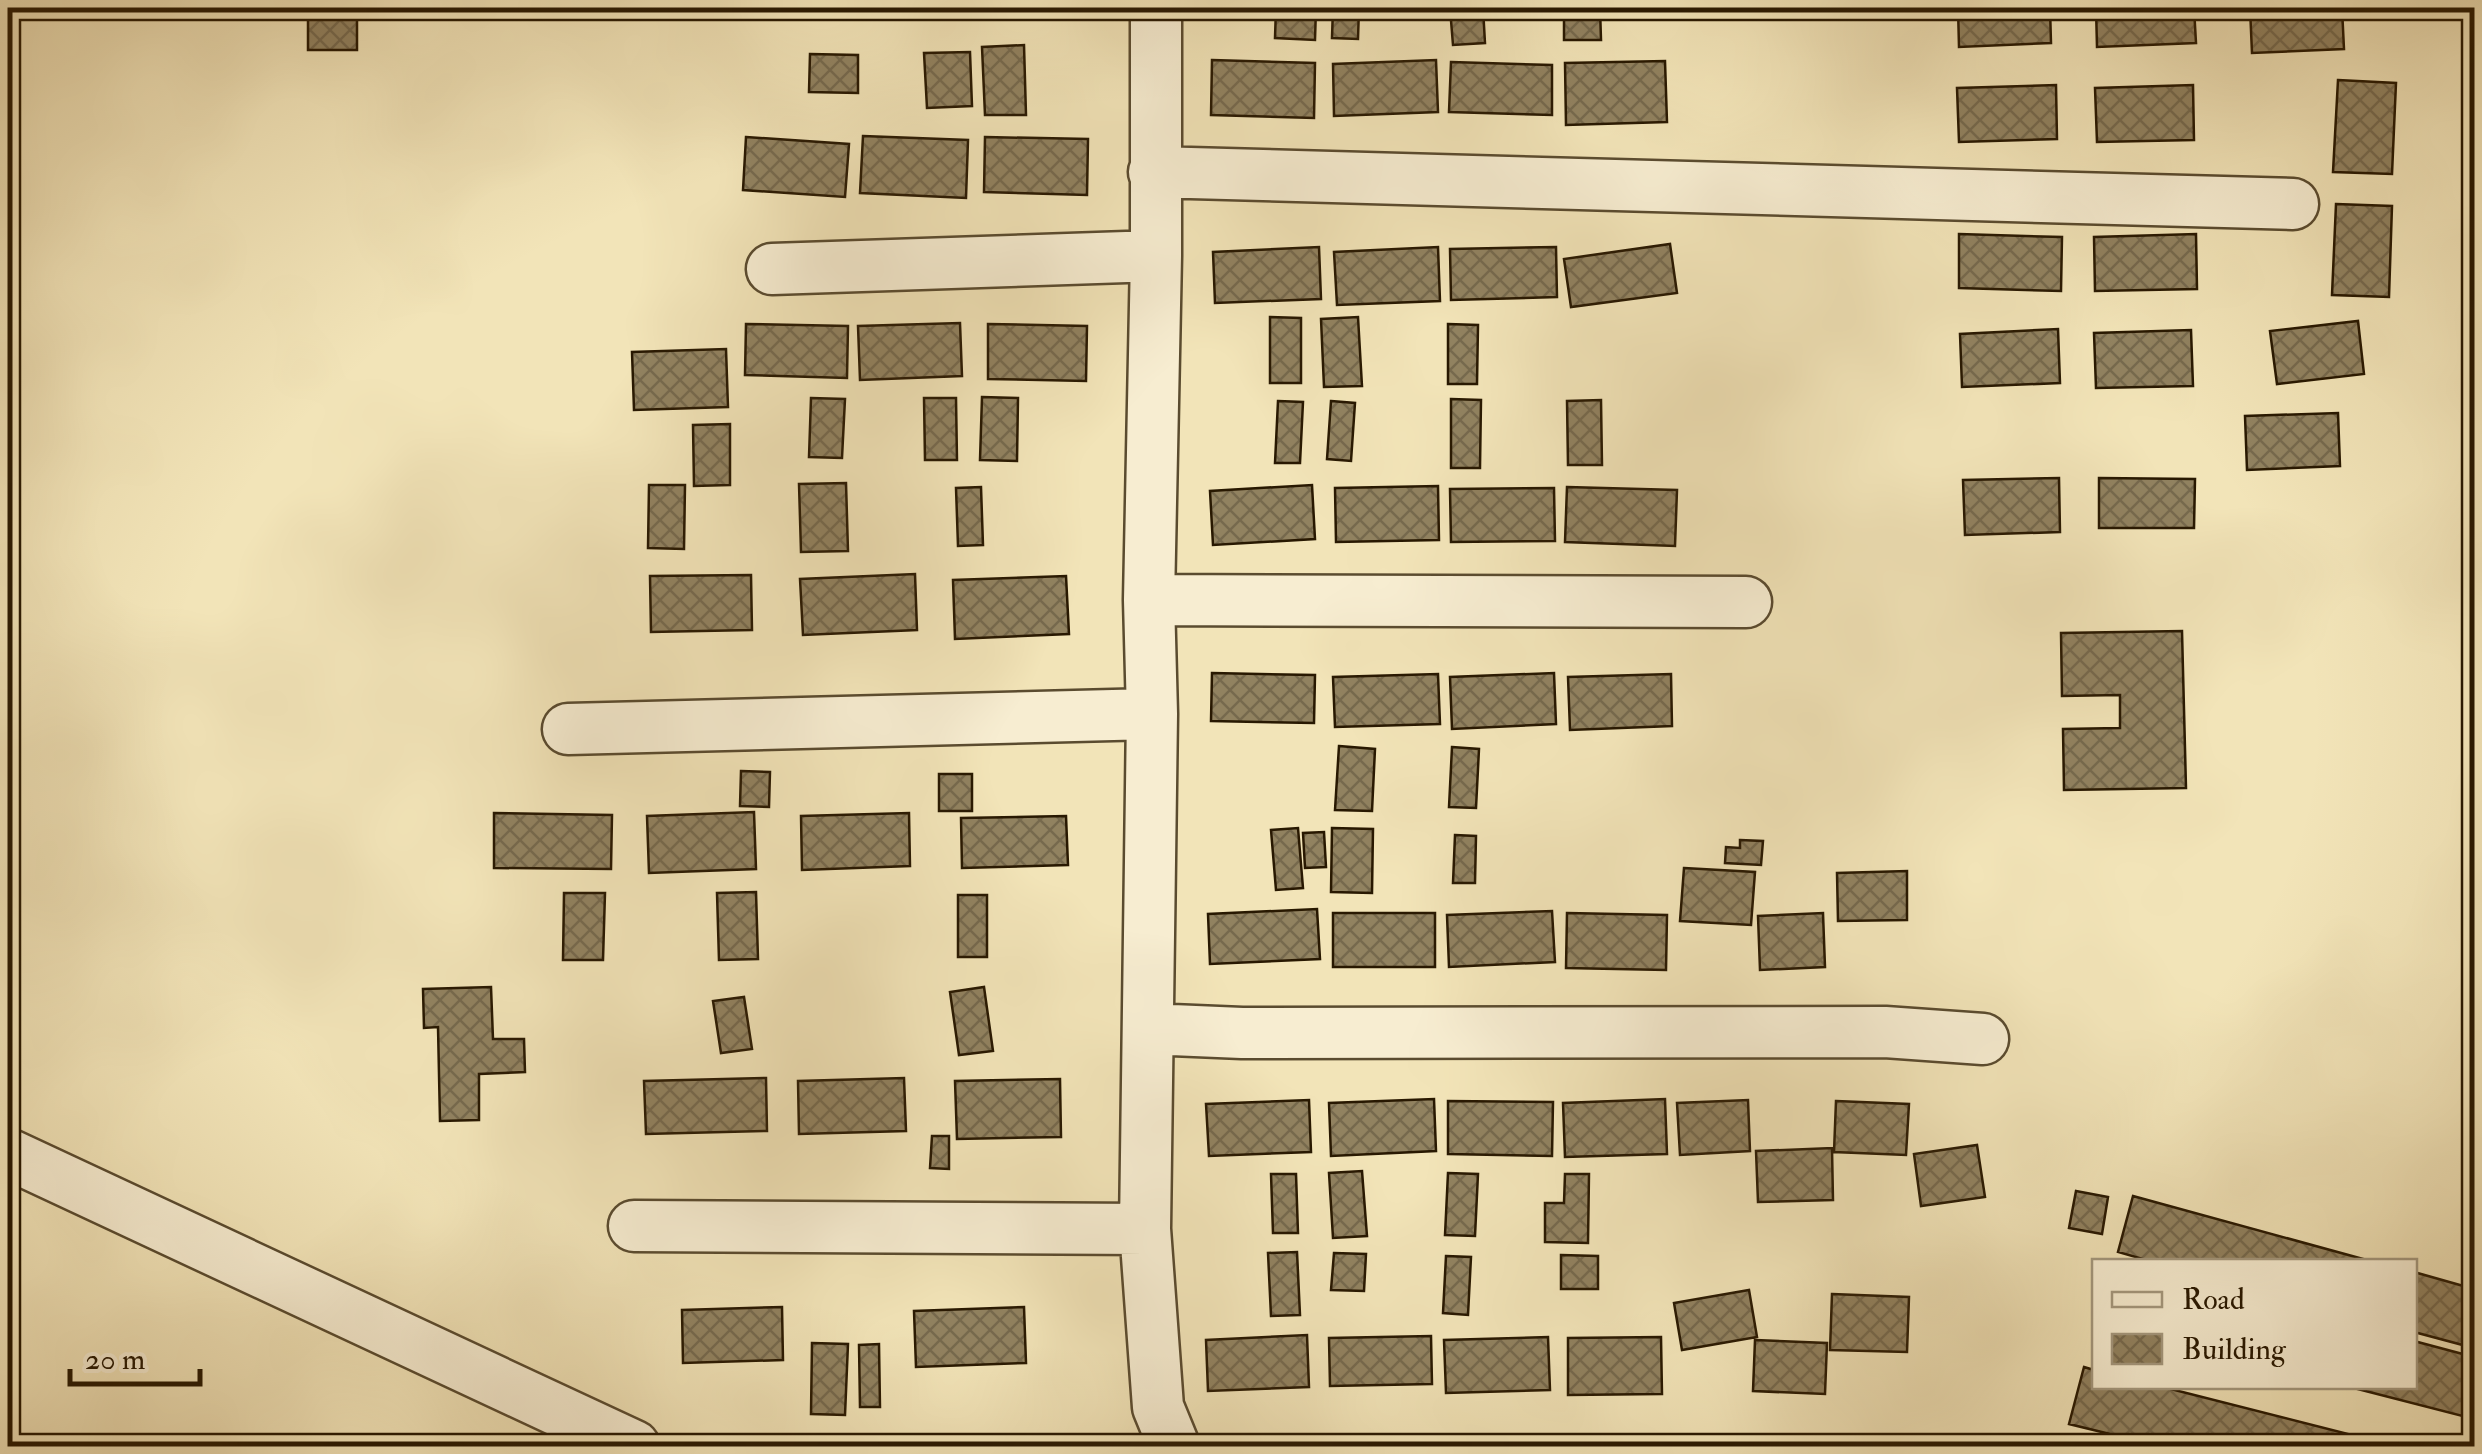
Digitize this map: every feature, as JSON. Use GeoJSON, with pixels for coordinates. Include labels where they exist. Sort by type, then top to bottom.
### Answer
{"type":"FeatureCollection","features":[{"type":"Feature","properties":{"kind":"street"},"geometry":{"type":"LineString","coordinates":[[1156,8],[1145,1229],[1158,1408],[1174,1446]]}},
{"type":"Feature","properties":{"kind":"street"},"geometry":{"type":"LineString","coordinates":[[1154,172],[2293,204]]}},
{"type":"Feature","properties":{"kind":"street"},"geometry":{"type":"LineString","coordinates":[[772,269],[1156,256]]}},
{"type":"Feature","properties":{"kind":"street"},"geometry":{"type":"LineString","coordinates":[[1149,600],[1746,602]]}},
{"type":"Feature","properties":{"kind":"street"},"geometry":{"type":"LineString","coordinates":[[568,728],[1152,714]]}},
{"type":"Feature","properties":{"kind":"street"},"geometry":{"type":"LineString","coordinates":[[1148,1030],[1885,1032],[1983,1040]]}},
{"type":"Feature","properties":{"kind":"street"},"geometry":{"type":"LineString","coordinates":[[8,1154],[634,1446]]}},
{"type":"Feature","properties":{"kind":"street"},"geometry":{"type":"LineString","coordinates":[[634,1226],[1145,1229]]}},
{"type":"Feature","properties":{"kind":"building"},"geometry":{"type":"Polygon","coordinates":[[[308,8],[357,9],[357,50],[308,50],[308,8]]]}},
{"type":"Feature","properties":{"kind":"building"},"geometry":{"type":"Polygon","coordinates":[[[1276,8],[1316,8],[1315,40],[1275,38],[1276,8]]]}},
{"type":"Feature","properties":{"kind":"building"},"geometry":{"type":"Polygon","coordinates":[[[1333,8],[1359,8],[1358,39],[1332,38],[1333,8]]]}},
{"type":"Feature","properties":{"kind":"building"},"geometry":{"type":"Polygon","coordinates":[[[1450,8],[1483,8],[1485,43],[1453,45],[1450,8]]]}},
{"type":"Feature","properties":{"kind":"building"},"geometry":{"type":"Polygon","coordinates":[[[1564,8],[1600,8],[1601,40],[1564,40],[1564,8]]]}},
{"type":"Feature","properties":{"kind":"building"},"geometry":{"type":"Polygon","coordinates":[[[1958,8],[2050,8],[2051,43],[1959,47],[1958,8]]]}},
{"type":"Feature","properties":{"kind":"building"},"geometry":{"type":"Polygon","coordinates":[[[2096,8],[2194,8],[2196,43],[2097,47],[2096,8]]]}},
{"type":"Feature","properties":{"kind":"building"},"geometry":{"type":"Polygon","coordinates":[[[2250,8],[2342,8],[2344,49],[2252,53],[2250,8]]]}},
{"type":"Feature","properties":{"kind":"building"},"geometry":{"type":"Polygon","coordinates":[[[1024,45],[1026,115],[985,115],[982,47],[1024,45]]]}},
{"type":"Feature","properties":{"kind":"building"},"geometry":{"type":"Polygon","coordinates":[[[970,52],[972,106],[927,108],[924,53],[970,52]]]}},
{"type":"Feature","properties":{"kind":"building"},"geometry":{"type":"Polygon","coordinates":[[[810,54],[858,55],[858,93],[809,92],[810,54]]]}},
{"type":"Feature","properties":{"kind":"building"},"geometry":{"type":"Polygon","coordinates":[[[1212,60],[1315,63],[1314,118],[1211,115],[1212,60]]]}},
{"type":"Feature","properties":{"kind":"building"},"geometry":{"type":"Polygon","coordinates":[[[1436,60],[1438,112],[1334,116],[1333,64],[1436,60]]]}},
{"type":"Feature","properties":{"kind":"building"},"geometry":{"type":"Polygon","coordinates":[[[1665,61],[1667,122],[1566,125],[1565,63],[1665,61]]]}},
{"type":"Feature","properties":{"kind":"building"},"geometry":{"type":"Polygon","coordinates":[[[1451,62],[1552,65],[1552,115],[1449,112],[1451,62]]]}},
{"type":"Feature","properties":{"kind":"building"},"geometry":{"type":"Polygon","coordinates":[[[2338,80],[2396,83],[2392,174],[2333,172],[2338,80]]]}},
{"type":"Feature","properties":{"kind":"building"},"geometry":{"type":"Polygon","coordinates":[[[2056,85],[2057,139],[1959,142],[1957,88],[2056,85]]]}},
{"type":"Feature","properties":{"kind":"building"},"geometry":{"type":"Polygon","coordinates":[[[2193,85],[2194,140],[2097,142],[2095,88],[2193,85]]]}},
{"type":"Feature","properties":{"kind":"building"},"geometry":{"type":"Polygon","coordinates":[[[863,136],[968,140],[966,198],[860,193],[863,136]]]}},
{"type":"Feature","properties":{"kind":"building"},"geometry":{"type":"Polygon","coordinates":[[[746,137],[849,144],[845,197],[743,190],[746,137]]]}},
{"type":"Feature","properties":{"kind":"building"},"geometry":{"type":"Polygon","coordinates":[[[985,137],[1088,139],[1087,195],[984,192],[985,137]]]}},
{"type":"Feature","properties":{"kind":"building"},"geometry":{"type":"Polygon","coordinates":[[[2336,204],[2392,206],[2389,297],[2332,295],[2336,204]]]}},
{"type":"Feature","properties":{"kind":"building"},"geometry":{"type":"Polygon","coordinates":[[[1959,234],[2062,237],[2061,291],[1959,288],[1959,234]]]}},
{"type":"Feature","properties":{"kind":"building"},"geometry":{"type":"Polygon","coordinates":[[[2196,234],[2197,289],[2095,291],[2094,237],[2196,234]]]}},
{"type":"Feature","properties":{"kind":"building"},"geometry":{"type":"Polygon","coordinates":[[[1670,244],[1677,293],[1571,307],[1564,259],[1670,244]]]}},
{"type":"Feature","properties":{"kind":"building"},"geometry":{"type":"Polygon","coordinates":[[[1319,247],[1321,299],[1215,303],[1213,252],[1319,247]]]}},
{"type":"Feature","properties":{"kind":"building"},"geometry":{"type":"Polygon","coordinates":[[[1438,247],[1440,301],[1337,305],[1334,252],[1438,247]]]}},
{"type":"Feature","properties":{"kind":"building"},"geometry":{"type":"Polygon","coordinates":[[[1556,247],[1557,297],[1451,300],[1450,249],[1556,247]]]}},
{"type":"Feature","properties":{"kind":"building"},"geometry":{"type":"Polygon","coordinates":[[[1270,317],[1301,318],[1301,383],[1270,383],[1270,317]]]}},
{"type":"Feature","properties":{"kind":"building"},"geometry":{"type":"Polygon","coordinates":[[[1358,317],[1362,386],[1324,387],[1321,319],[1358,317]]]}},
{"type":"Feature","properties":{"kind":"building"},"geometry":{"type":"Polygon","coordinates":[[[2358,321],[2364,374],[2277,384],[2270,331],[2358,321]]]}},
{"type":"Feature","properties":{"kind":"building"},"geometry":{"type":"Polygon","coordinates":[[[960,323],[962,376],[860,380],[858,326],[960,323]]]}},
{"type":"Feature","properties":{"kind":"building"},"geometry":{"type":"Polygon","coordinates":[[[746,324],[848,326],[847,378],[745,375],[746,324]]]}},
{"type":"Feature","properties":{"kind":"building"},"geometry":{"type":"Polygon","coordinates":[[[988,324],[1087,326],[1086,381],[988,379],[988,324]]]}},
{"type":"Feature","properties":{"kind":"building"},"geometry":{"type":"Polygon","coordinates":[[[1448,324],[1478,325],[1477,384],[1448,384],[1448,324]]]}},
{"type":"Feature","properties":{"kind":"building"},"geometry":{"type":"Polygon","coordinates":[[[2058,329],[2060,383],[1962,387],[1960,334],[2058,329]]]}},
{"type":"Feature","properties":{"kind":"building"},"geometry":{"type":"Polygon","coordinates":[[[2191,330],[2193,386],[2096,388],[2094,333],[2191,330]]]}},
{"type":"Feature","properties":{"kind":"building"},"geometry":{"type":"Polygon","coordinates":[[[726,349],[728,407],[634,410],[632,352],[726,349]]]}},
{"type":"Feature","properties":{"kind":"building"},"geometry":{"type":"Polygon","coordinates":[[[982,397],[1018,398],[1017,461],[980,460],[982,397]]]}},
{"type":"Feature","properties":{"kind":"building"},"geometry":{"type":"Polygon","coordinates":[[[811,398],[845,399],[842,458],[809,457],[811,398]]]}},
{"type":"Feature","properties":{"kind":"building"},"geometry":{"type":"Polygon","coordinates":[[[924,398],[956,398],[957,460],[925,460],[924,398]]]}},
{"type":"Feature","properties":{"kind":"building"},"geometry":{"type":"Polygon","coordinates":[[[1451,399],[1481,400],[1480,468],[1451,468],[1451,399]]]}},
{"type":"Feature","properties":{"kind":"building"},"geometry":{"type":"Polygon","coordinates":[[[1601,400],[1602,465],[1568,465],[1567,401],[1601,400]]]}},
{"type":"Feature","properties":{"kind":"building"},"geometry":{"type":"Polygon","coordinates":[[[1278,401],[1303,402],[1300,463],[1275,463],[1278,401]]]}},
{"type":"Feature","properties":{"kind":"building"},"geometry":{"type":"Polygon","coordinates":[[[1331,401],[1355,403],[1351,461],[1327,459],[1331,401]]]}},
{"type":"Feature","properties":{"kind":"building"},"geometry":{"type":"Polygon","coordinates":[[[2338,413],[2340,466],[2247,470],[2245,416],[2338,413]]]}},
{"type":"Feature","properties":{"kind":"building"},"geometry":{"type":"Polygon","coordinates":[[[730,424],[730,485],[694,486],[693,425],[730,424]]]}},
{"type":"Feature","properties":{"kind":"building"},"geometry":{"type":"Polygon","coordinates":[[[2059,478],[2060,532],[1965,535],[1963,480],[2059,478]]]}},
{"type":"Feature","properties":{"kind":"building"},"geometry":{"type":"Polygon","coordinates":[[[2099,478],[2195,479],[2194,528],[2099,528],[2099,478]]]}},
{"type":"Feature","properties":{"kind":"building"},"geometry":{"type":"Polygon","coordinates":[[[846,483],[848,551],[801,552],[799,484],[846,483]]]}},
{"type":"Feature","properties":{"kind":"building"},"geometry":{"type":"Polygon","coordinates":[[[649,485],[685,485],[684,549],[648,548],[649,485]]]}},
{"type":"Feature","properties":{"kind":"building"},"geometry":{"type":"Polygon","coordinates":[[[1312,485],[1315,539],[1213,545],[1210,491],[1312,485]]]}},
{"type":"Feature","properties":{"kind":"building"},"geometry":{"type":"Polygon","coordinates":[[[1438,486],[1439,540],[1336,542],[1335,488],[1438,486]]]}},
{"type":"Feature","properties":{"kind":"building"},"geometry":{"type":"Polygon","coordinates":[[[981,487],[983,545],[958,546],[956,488],[981,487]]]}},
{"type":"Feature","properties":{"kind":"building"},"geometry":{"type":"Polygon","coordinates":[[[1567,487],[1677,490],[1675,546],[1565,542],[1567,487]]]}},
{"type":"Feature","properties":{"kind":"building"},"geometry":{"type":"Polygon","coordinates":[[[1554,488],[1555,541],[1451,542],[1450,489],[1554,488]]]}},
{"type":"Feature","properties":{"kind":"building"},"geometry":{"type":"Polygon","coordinates":[[[915,574],[917,630],[803,635],[800,579],[915,574]]]}},
{"type":"Feature","properties":{"kind":"building"},"geometry":{"type":"Polygon","coordinates":[[[751,575],[752,630],[651,632],[650,576],[751,575]]]}},
{"type":"Feature","properties":{"kind":"building"},"geometry":{"type":"Polygon","coordinates":[[[1066,576],[1069,634],[955,639],[953,580],[1066,576]]]}},
{"type":"Feature","properties":{"kind":"building"},"geometry":{"type":"Polygon","coordinates":[[[2182,631],[2186,788],[2064,790],[2063,729],[2120,728],[2120,695],[2062,696],[2061,633],[2182,631]]]}},
{"type":"Feature","properties":{"kind":"building"},"geometry":{"type":"Polygon","coordinates":[[[1212,673],[1315,675],[1314,723],[1211,721],[1212,673]]]}},
{"type":"Feature","properties":{"kind":"building"},"geometry":{"type":"Polygon","coordinates":[[[1554,673],[1556,724],[1452,729],[1450,677],[1554,673]]]}},
{"type":"Feature","properties":{"kind":"building"},"geometry":{"type":"Polygon","coordinates":[[[1438,674],[1440,724],[1335,727],[1333,677],[1438,674]]]}},
{"type":"Feature","properties":{"kind":"building"},"geometry":{"type":"Polygon","coordinates":[[[1671,674],[1672,726],[1570,730],[1568,677],[1671,674]]]}},
{"type":"Feature","properties":{"kind":"building"},"geometry":{"type":"Polygon","coordinates":[[[1339,746],[1375,749],[1372,811],[1335,810],[1339,746]]]}},
{"type":"Feature","properties":{"kind":"building"},"geometry":{"type":"Polygon","coordinates":[[[1452,747],[1479,749],[1476,808],[1449,807],[1452,747]]]}},
{"type":"Feature","properties":{"kind":"building"},"geometry":{"type":"Polygon","coordinates":[[[741,771],[770,772],[769,807],[740,806],[741,771]]]}},
{"type":"Feature","properties":{"kind":"building"},"geometry":{"type":"Polygon","coordinates":[[[939,774],[972,774],[972,811],[939,811],[939,774]]]}},
{"type":"Feature","properties":{"kind":"building"},"geometry":{"type":"Polygon","coordinates":[[[754,812],[756,869],[649,873],[647,816],[754,812]]]}},
{"type":"Feature","properties":{"kind":"building"},"geometry":{"type":"Polygon","coordinates":[[[494,813],[612,815],[611,869],[494,868],[494,813]]]}},
{"type":"Feature","properties":{"kind":"building"},"geometry":{"type":"Polygon","coordinates":[[[909,813],[910,866],[802,870],[801,816],[909,813]]]}},
{"type":"Feature","properties":{"kind":"building"},"geometry":{"type":"Polygon","coordinates":[[[1066,816],[1068,865],[962,868],[961,818],[1066,816]]]}},
{"type":"Feature","properties":{"kind":"building"},"geometry":{"type":"Polygon","coordinates":[[[1298,828],[1303,888],[1276,890],[1271,830],[1298,828]]]}},
{"type":"Feature","properties":{"kind":"building"},"geometry":{"type":"Polygon","coordinates":[[[1332,828],[1373,829],[1372,893],[1331,892],[1332,828]]]}},
{"type":"Feature","properties":{"kind":"building"},"geometry":{"type":"Polygon","coordinates":[[[1324,832],[1326,867],[1305,868],[1303,833],[1324,832]]]}},
{"type":"Feature","properties":{"kind":"building"},"geometry":{"type":"Polygon","coordinates":[[[1455,835],[1476,836],[1475,883],[1453,883],[1455,835]]]}},
{"type":"Feature","properties":{"kind":"building"},"geometry":{"type":"Polygon","coordinates":[[[1740,840],[1763,841],[1761,865],[1725,863],[1726,847],[1740,848],[1740,840]]]}},
{"type":"Feature","properties":{"kind":"building"},"geometry":{"type":"Polygon","coordinates":[[[1684,868],[1755,872],[1751,925],[1680,921],[1684,868]]]}},
{"type":"Feature","properties":{"kind":"building"},"geometry":{"type":"Polygon","coordinates":[[[1907,871],[1907,920],[1838,921],[1837,873],[1907,871]]]}},
{"type":"Feature","properties":{"kind":"building"},"geometry":{"type":"Polygon","coordinates":[[[756,892],[758,959],[719,960],[717,893],[756,892]]]}},
{"type":"Feature","properties":{"kind":"building"},"geometry":{"type":"Polygon","coordinates":[[[564,893],[605,893],[603,960],[563,960],[564,893]]]}},
{"type":"Feature","properties":{"kind":"building"},"geometry":{"type":"Polygon","coordinates":[[[958,895],[987,895],[987,957],[958,957],[958,895]]]}},
{"type":"Feature","properties":{"kind":"building"},"geometry":{"type":"Polygon","coordinates":[[[1317,909],[1320,959],[1210,964],[1208,914],[1317,909]]]}},
{"type":"Feature","properties":{"kind":"building"},"geometry":{"type":"Polygon","coordinates":[[[1552,911],[1555,962],[1449,967],[1447,915],[1552,911]]]}},
{"type":"Feature","properties":{"kind":"building"},"geometry":{"type":"Polygon","coordinates":[[[1333,913],[1435,913],[1435,967],[1333,967],[1333,913]]]}},
{"type":"Feature","properties":{"kind":"building"},"geometry":{"type":"Polygon","coordinates":[[[1567,913],[1667,915],[1666,970],[1566,968],[1567,913]]]}},
{"type":"Feature","properties":{"kind":"building"},"geometry":{"type":"Polygon","coordinates":[[[1823,913],[1825,967],[1760,970],[1758,916],[1823,913]]]}},
{"type":"Feature","properties":{"kind":"building"},"geometry":{"type":"Polygon","coordinates":[[[491,987],[493,1039],[524,1039],[525,1072],[479,1074],[479,1120],[440,1121],[438,1027],[424,1028],[423,989],[491,987]]]}},
{"type":"Feature","properties":{"kind":"building"},"geometry":{"type":"Polygon","coordinates":[[[984,987],[993,1051],[959,1055],[950,992],[984,987]]]}},
{"type":"Feature","properties":{"kind":"building"},"geometry":{"type":"Polygon","coordinates":[[[744,997],[752,1049],[721,1053],[713,1001],[744,997]]]}},
{"type":"Feature","properties":{"kind":"building"},"geometry":{"type":"Polygon","coordinates":[[[766,1078],[767,1131],[646,1134],[644,1081],[766,1078]]]}},
{"type":"Feature","properties":{"kind":"building"},"geometry":{"type":"Polygon","coordinates":[[[904,1078],[906,1131],[799,1134],[798,1081],[904,1078]]]}},
{"type":"Feature","properties":{"kind":"building"},"geometry":{"type":"Polygon","coordinates":[[[1060,1079],[1061,1137],[957,1139],[955,1081],[1060,1079]]]}},
{"type":"Feature","properties":{"kind":"building"},"geometry":{"type":"Polygon","coordinates":[[[1434,1099],[1436,1151],[1331,1156],[1329,1103],[1434,1099]]]}},
{"type":"Feature","properties":{"kind":"building"},"geometry":{"type":"Polygon","coordinates":[[[1665,1099],[1667,1154],[1565,1157],[1563,1103],[1665,1099]]]}},
{"type":"Feature","properties":{"kind":"building"},"geometry":{"type":"Polygon","coordinates":[[[1309,1100],[1311,1152],[1209,1156],[1206,1104],[1309,1100]]]}},
{"type":"Feature","properties":{"kind":"building"},"geometry":{"type":"Polygon","coordinates":[[[1748,1100],[1750,1151],[1680,1155],[1677,1103],[1748,1100]]]}},
{"type":"Feature","properties":{"kind":"building"},"geometry":{"type":"Polygon","coordinates":[[[1448,1101],[1553,1102],[1552,1156],[1448,1154],[1448,1101]]]}},
{"type":"Feature","properties":{"kind":"building"},"geometry":{"type":"Polygon","coordinates":[[[1836,1101],[1909,1104],[1906,1155],[1834,1152],[1836,1101]]]}},
{"type":"Feature","properties":{"kind":"building"},"geometry":{"type":"Polygon","coordinates":[[[932,1136],[949,1136],[949,1169],[930,1168],[932,1136]]]}},
{"type":"Feature","properties":{"kind":"building"},"geometry":{"type":"Polygon","coordinates":[[[1977,1145],[1985,1197],[1921,1206],[1914,1154],[1977,1145]]]}},
{"type":"Feature","properties":{"kind":"building"},"geometry":{"type":"Polygon","coordinates":[[[1832,1148],[1833,1200],[1758,1202],[1756,1151],[1832,1148]]]}},
{"type":"Feature","properties":{"kind":"building"},"geometry":{"type":"Polygon","coordinates":[[[1362,1171],[1367,1236],[1333,1238],[1329,1173],[1362,1171]]]}},
{"type":"Feature","properties":{"kind":"building"},"geometry":{"type":"Polygon","coordinates":[[[1448,1173],[1478,1174],[1475,1236],[1445,1235],[1448,1173]]]}},
{"type":"Feature","properties":{"kind":"building"},"geometry":{"type":"Polygon","coordinates":[[[1271,1174],[1296,1174],[1298,1233],[1273,1233],[1271,1174]]]}},
{"type":"Feature","properties":{"kind":"building"},"geometry":{"type":"Polygon","coordinates":[[[1565,1174],[1589,1174],[1588,1243],[1545,1242],[1545,1203],[1564,1203],[1565,1174]]]}},
{"type":"Feature","properties":{"kind":"building"},"geometry":{"type":"Polygon","coordinates":[[[2076,1191],[2108,1197],[2102,1234],[2069,1228],[2076,1191]]]}},
{"type":"Feature","properties":{"kind":"building"},"geometry":{"type":"Polygon","coordinates":[[[2133,1196],[2363,1259],[2142,1259],[2118,1252],[2133,1196]]]}},
{"type":"Feature","properties":{"kind":"building"},"geometry":{"type":"Polygon","coordinates":[[[1297,1252],[1300,1315],[1271,1316],[1268,1253],[1297,1252]]]}},
{"type":"Feature","properties":{"kind":"building"},"geometry":{"type":"Polygon","coordinates":[[[1334,1253],[1366,1254],[1364,1291],[1331,1290],[1334,1253]]]}},
{"type":"Feature","properties":{"kind":"building"},"geometry":{"type":"Polygon","coordinates":[[[1561,1255],[1598,1256],[1598,1289],[1561,1289],[1561,1255]]]}},
{"type":"Feature","properties":{"kind":"building"},"geometry":{"type":"Polygon","coordinates":[[[1446,1256],[1471,1257],[1468,1315],[1443,1313],[1446,1256]]]}},
{"type":"Feature","properties":{"kind":"building"},"geometry":{"type":"Polygon","coordinates":[[[2417,1273],[2474,1289],[2474,1348],[2417,1333],[2417,1273]]]}},
{"type":"Feature","properties":{"kind":"building"},"geometry":{"type":"Polygon","coordinates":[[[1749,1290],[1757,1337],[1682,1350],[1674,1303],[1749,1290]]]}},
{"type":"Feature","properties":{"kind":"building"},"geometry":{"type":"Polygon","coordinates":[[[1832,1294],[1909,1297],[1907,1352],[1830,1350],[1832,1294]]]}},
{"type":"Feature","properties":{"kind":"building"},"geometry":{"type":"Polygon","coordinates":[[[782,1307],[783,1360],[683,1363],[682,1310],[782,1307]]]}},
{"type":"Feature","properties":{"kind":"building"},"geometry":{"type":"Polygon","coordinates":[[[1024,1307],[1026,1363],[916,1367],[914,1311],[1024,1307]]]}},
{"type":"Feature","properties":{"kind":"building"},"geometry":{"type":"Polygon","coordinates":[[[1307,1335],[1309,1387],[1208,1391],[1206,1340],[1307,1335]]]}},
{"type":"Feature","properties":{"kind":"building"},"geometry":{"type":"Polygon","coordinates":[[[1431,1336],[1432,1384],[1330,1386],[1329,1338],[1431,1336]]]}},
{"type":"Feature","properties":{"kind":"building"},"geometry":{"type":"Polygon","coordinates":[[[1548,1337],[1550,1390],[1446,1393],[1444,1340],[1548,1337]]]}},
{"type":"Feature","properties":{"kind":"building"},"geometry":{"type":"Polygon","coordinates":[[[1661,1337],[1662,1394],[1568,1395],[1568,1338],[1661,1337]]]}},
{"type":"Feature","properties":{"kind":"building"},"geometry":{"type":"Polygon","coordinates":[[[1755,1340],[1827,1343],[1825,1394],[1753,1391],[1755,1340]]]}},
{"type":"Feature","properties":{"kind":"building"},"geometry":{"type":"Polygon","coordinates":[[[2417,1342],[2474,1357],[2474,1419],[2358,1389],[2417,1389],[2417,1342]]]}},
{"type":"Feature","properties":{"kind":"building"},"geometry":{"type":"Polygon","coordinates":[[[812,1343],[848,1344],[845,1415],[811,1414],[812,1343]]]}},
{"type":"Feature","properties":{"kind":"building"},"geometry":{"type":"Polygon","coordinates":[[[879,1344],[880,1407],[860,1407],[859,1345],[879,1344]]]}},
{"type":"Feature","properties":{"kind":"building"},"geometry":{"type":"Polygon","coordinates":[[[2084,1367],[2092,1369],[2092,1389],[2171,1389],[2395,1446],[2159,1446],[2069,1424],[2084,1367]]]}}]}
